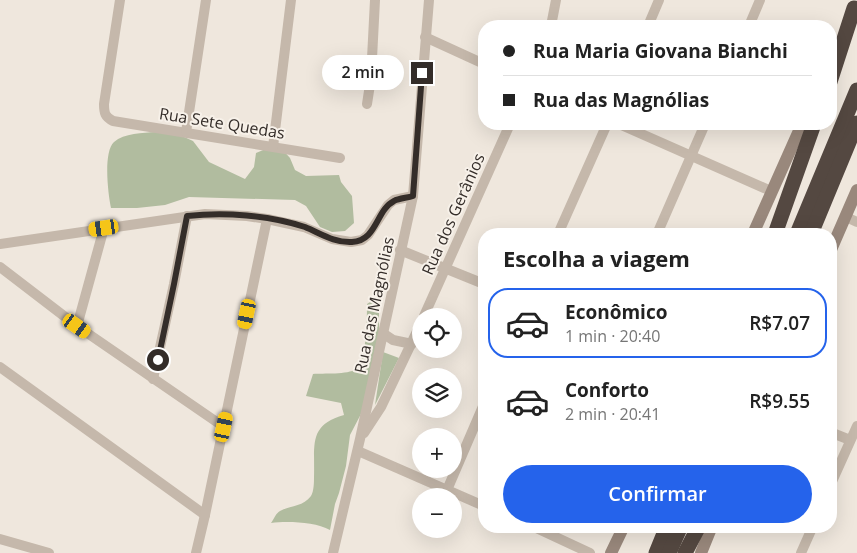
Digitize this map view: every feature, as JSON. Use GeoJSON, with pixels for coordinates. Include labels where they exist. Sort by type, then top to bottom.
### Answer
{"type":"FeatureCollection","features":[{"type":"Feature","properties":{"kind":"highway"},"geometry":{"type":"LineString","coordinates":[[837,60],[855,4]]}},
{"type":"Feature","properties":{"kind":"highway"},"geometry":{"type":"LineString","coordinates":[[800,228],[857,90]]}},
{"type":"Feature","properties":{"kind":"highway"},"geometry":{"type":"LineString","coordinates":[[813,228],[857,123]]}},
{"type":"Feature","properties":{"kind":"highway"},"geometry":{"type":"LineString","coordinates":[[777,228],[812,130]]}},
{"type":"Feature","properties":{"kind":"highway"},"geometry":{"type":"LineString","coordinates":[[656,553],[664,533]]}},
{"type":"Feature","properties":{"kind":"highway"},"geometry":{"type":"LineString","coordinates":[[669,553],[678,533]]}},
{"type":"Feature","properties":{"kind":"highway"},"geometry":{"type":"LineString","coordinates":[[685,553],[695,533]]}},
{"type":"Feature","properties":{"kind":"street","name":"Rua Sete Quedas"},"geometry":{"type":"LineString","coordinates":[[120,0],[104,104],[104,112],[107,118],[113,121],[340,158]]}},
{"type":"Feature","properties":{"kind":"street"},"geometry":{"type":"LineString","coordinates":[[186,132],[206,0]]}},
{"type":"Feature","properties":{"kind":"street"},"geometry":{"type":"LineString","coordinates":[[274,147],[291,0]]}},
{"type":"Feature","properties":{"kind":"street"},"geometry":{"type":"LineString","coordinates":[[367,104],[371,78],[374,0]]}},
{"type":"Feature","properties":{"kind":"street","name":"Rua das Magnólias"},"geometry":{"type":"LineString","coordinates":[[333,553],[358,451],[413,196],[429,0]]}},
{"type":"Feature","properties":{"kind":"street"},"geometry":{"type":"LineString","coordinates":[[552,20],[556,0]]}},
{"type":"Feature","properties":{"kind":"street"},"geometry":{"type":"LineString","coordinates":[[651,20],[659,0]]}},
{"type":"Feature","properties":{"kind":"street"},"geometry":{"type":"LineString","coordinates":[[752,20],[760,0]]}},
{"type":"Feature","properties":{"kind":"street"},"geometry":{"type":"LineString","coordinates":[[837,44],[855,4]]}},
{"type":"Feature","properties":{"kind":"street"},"geometry":{"type":"LineString","coordinates":[[425,37],[478,61]]}},
{"type":"Feature","properties":{"kind":"street","name":"Rua dos Gerânios"},"geometry":{"type":"LineString","coordinates":[[428,308],[507,130]]}},
{"type":"Feature","properties":{"kind":"street"},"geometry":{"type":"LineString","coordinates":[[561,228],[604,130]]}},
{"type":"Feature","properties":{"kind":"street"},"geometry":{"type":"LineString","coordinates":[[633,130],[771,192]]}},
{"type":"Feature","properties":{"kind":"street"},"geometry":{"type":"LineString","coordinates":[[660,228],[702,130]]}},
{"type":"Feature","properties":{"kind":"street"},"geometry":{"type":"LineString","coordinates":[[756,228],[799,130]]}},
{"type":"Feature","properties":{"kind":"street"},"geometry":{"type":"LineString","coordinates":[[837,241],[851,220],[857,190]]}},
{"type":"Feature","properties":{"kind":"street"},"geometry":{"type":"LineString","coordinates":[[0,252],[3,243],[187,216],[227,215],[267,219],[304,227],[332,239],[351,242],[362,240],[368,235],[388,205],[394,200],[413,196]]}},
{"type":"Feature","properties":{"kind":"street"},"geometry":{"type":"LineString","coordinates":[[154,380],[187,216]]}},
{"type":"Feature","properties":{"kind":"street"},"geometry":{"type":"LineString","coordinates":[[196,553],[206,515],[267,219]]}},
{"type":"Feature","properties":{"kind":"street"},"geometry":{"type":"LineString","coordinates":[[77,326],[104,228]]}},
{"type":"Feature","properties":{"kind":"street"},"geometry":{"type":"LineString","coordinates":[[400,250],[478,281]]}},
{"type":"Feature","properties":{"kind":"street"},"geometry":{"type":"LineString","coordinates":[[0,267],[77,326],[224,427]]}},
{"type":"Feature","properties":{"kind":"street"},"geometry":{"type":"LineString","coordinates":[[360,439],[381,407],[412,344],[393,340],[384,334]]}},
{"type":"Feature","properties":{"kind":"street"},"geometry":{"type":"LineString","coordinates":[[0,367],[206,515]]}},
{"type":"Feature","properties":{"kind":"street"},"geometry":{"type":"LineString","coordinates":[[448,488],[478,418]]}},
{"type":"Feature","properties":{"kind":"street"},"geometry":{"type":"LineString","coordinates":[[837,470],[857,426]]}},
{"type":"Feature","properties":{"kind":"street"},"geometry":{"type":"LineString","coordinates":[[837,435],[850,440]]}},
{"type":"Feature","properties":{"kind":"street"},"geometry":{"type":"LineString","coordinates":[[358,451],[442,488]]}},
{"type":"Feature","properties":{"kind":"street"},"geometry":{"type":"LineString","coordinates":[[462,496],[478,503]]}},
{"type":"Feature","properties":{"kind":"street"},"geometry":{"type":"LineString","coordinates":[[547,533],[590,553]]}},
{"type":"Feature","properties":{"kind":"street"},"geometry":{"type":"LineString","coordinates":[[611,553],[621,533]]}},
{"type":"Feature","properties":{"kind":"street"},"geometry":{"type":"LineString","coordinates":[[700,553],[709,533]]}},
{"type":"Feature","properties":{"kind":"street"},"geometry":{"type":"LineString","coordinates":[[801,553],[810,533]]}},
{"type":"Feature","properties":{"kind":"street"},"geometry":{"type":"LineString","coordinates":[[0,539],[49,553]]}},
{"type":"Feature","properties":{"kind":"green space"},"geometry":{"type":"Polygon","coordinates":[[[156,132],[182,136],[193,141],[209,162],[245,179],[254,167],[256,153],[268,148],[281,148],[290,158],[295,170],[306,176],[339,175],[341,182],[352,196],[354,223],[345,231],[332,232],[320,227],[306,206],[295,200],[189,197],[165,205],[111,208],[107,164],[111,147],[114,142],[123,137],[156,132]]]}},
{"type":"Feature","properties":{"kind":"green space"},"geometry":{"type":"Polygon","coordinates":[[[378,297],[379,342],[362,412],[350,435],[346,466],[330,530],[317,525],[301,523],[271,523],[279,512],[301,504],[311,496],[314,486],[314,446],[316,438],[324,424],[344,415],[341,403],[306,396],[313,374],[342,373],[356,369],[360,364],[364,348],[367,304],[378,297]]]}},
{"type":"Feature","properties":{"kind":"green space"},"geometry":{"type":"Polygon","coordinates":[[[383,352],[399,358],[375,405],[383,352]]]}},
{"type":"Feature","properties":{"kind":"route"},"geometry":{"type":"LineString","coordinates":[[158,360],[187,216],[205,214],[267,219],[304,227],[332,239],[351,242],[362,240],[368,235],[388,205],[394,200],[413,196],[422,73]]}}]}
